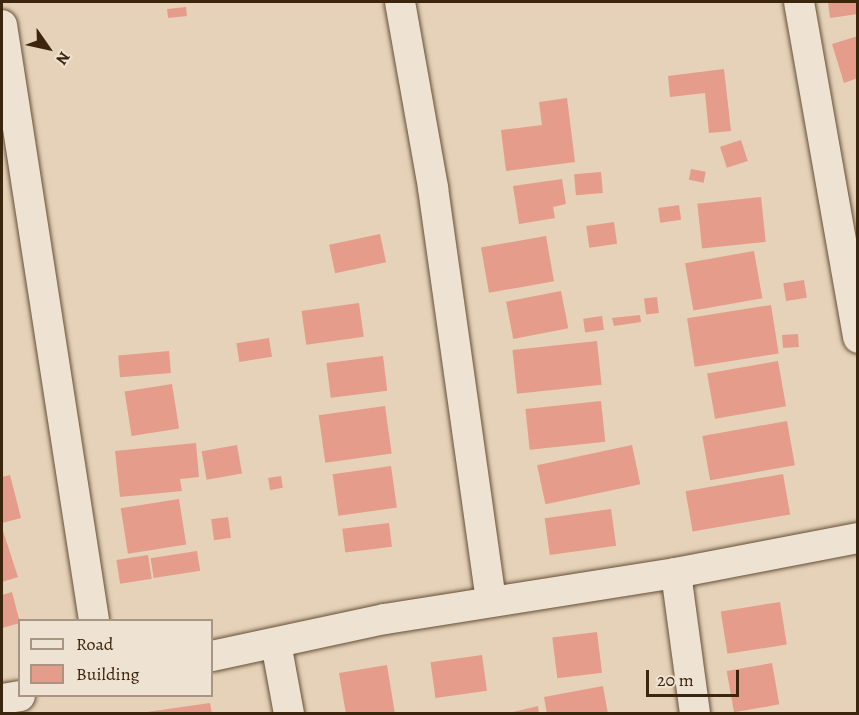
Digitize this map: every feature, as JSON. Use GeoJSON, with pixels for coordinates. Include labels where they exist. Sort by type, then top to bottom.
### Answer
{"type":"FeatureCollection","features":[{"type":"Feature","properties":{"kind":"street"},"geometry":{"type":"LineString","coordinates":[[400,2],[433,188],[491,600]]}},
{"type":"Feature","properties":{"kind":"street"},"geometry":{"type":"LineString","coordinates":[[799,2],[858,338]]}},
{"type":"Feature","properties":{"kind":"street"},"geometry":{"type":"LineString","coordinates":[[2,25],[94,619]]}},
{"type":"Feature","properties":{"kind":"street"},"geometry":{"type":"LineString","coordinates":[[213,656],[491,600],[676,573],[858,538]]}},
{"type":"Feature","properties":{"kind":"street"},"geometry":{"type":"LineString","coordinates":[[676,573],[695,714]]}},
{"type":"Feature","properties":{"kind":"street"},"geometry":{"type":"LineString","coordinates":[[276,642],[289,714]]}},
{"type":"Feature","properties":{"kind":"street"},"geometry":{"type":"LineString","coordinates":[[2,699],[18,696]]}},
{"type":"Feature","properties":{"kind":"building"},"geometry":{"type":"Polygon","coordinates":[[[828,2],[858,2],[858,14],[830,18],[828,2]]]}},
{"type":"Feature","properties":{"kind":"building"},"geometry":{"type":"Polygon","coordinates":[[[186,7],[187,16],[168,18],[167,9],[186,7]]]}},
{"type":"Feature","properties":{"kind":"building"},"geometry":{"type":"Polygon","coordinates":[[[858,36],[858,78],[844,83],[832,44],[858,36]]]}},
{"type":"Feature","properties":{"kind":"building"},"geometry":{"type":"Polygon","coordinates":[[[724,69],[731,131],[709,133],[705,93],[670,97],[668,76],[724,69]]]}},
{"type":"Feature","properties":{"kind":"building"},"geometry":{"type":"Polygon","coordinates":[[[567,98],[575,162],[506,171],[501,130],[542,125],[539,102],[567,98]]]}},
{"type":"Feature","properties":{"kind":"building"},"geometry":{"type":"Polygon","coordinates":[[[741,140],[748,161],[727,168],[720,147],[741,140]]]}},
{"type":"Feature","properties":{"kind":"building"},"geometry":{"type":"Polygon","coordinates":[[[691,169],[706,172],[704,183],[689,180],[691,169]]]}},
{"type":"Feature","properties":{"kind":"building"},"geometry":{"type":"Polygon","coordinates":[[[601,172],[603,193],[576,195],[574,174],[601,172]]]}},
{"type":"Feature","properties":{"kind":"building"},"geometry":{"type":"Polygon","coordinates":[[[562,179],[566,204],[553,207],[555,218],[519,224],[513,186],[562,179]]]}},
{"type":"Feature","properties":{"kind":"building"},"geometry":{"type":"Polygon","coordinates":[[[761,197],[766,242],[702,248],[697,204],[761,197]]]}},
{"type":"Feature","properties":{"kind":"building"},"geometry":{"type":"Polygon","coordinates":[[[679,205],[681,220],[660,223],[658,208],[679,205]]]}},
{"type":"Feature","properties":{"kind":"building"},"geometry":{"type":"Polygon","coordinates":[[[614,222],[617,244],[589,248],[586,226],[614,222]]]}},
{"type":"Feature","properties":{"kind":"building"},"geometry":{"type":"Polygon","coordinates":[[[380,234],[386,262],[335,273],[329,245],[380,234]]]}},
{"type":"Feature","properties":{"kind":"building"},"geometry":{"type":"Polygon","coordinates":[[[546,236],[554,281],[489,293],[481,247],[546,236]]]}},
{"type":"Feature","properties":{"kind":"building"},"geometry":{"type":"Polygon","coordinates":[[[754,251],[762,298],[693,310],[685,263],[754,251]]]}},
{"type":"Feature","properties":{"kind":"building"},"geometry":{"type":"Polygon","coordinates":[[[804,280],[807,298],[786,301],[783,283],[804,280]]]}},
{"type":"Feature","properties":{"kind":"building"},"geometry":{"type":"Polygon","coordinates":[[[561,291],[568,328],[513,339],[506,302],[561,291]]]}},
{"type":"Feature","properties":{"kind":"building"},"geometry":{"type":"Polygon","coordinates":[[[657,297],[659,313],[646,314],[644,299],[657,297]]]}},
{"type":"Feature","properties":{"kind":"building"},"geometry":{"type":"Polygon","coordinates":[[[359,303],[364,337],[306,345],[302,311],[359,303]]]}},
{"type":"Feature","properties":{"kind":"building"},"geometry":{"type":"Polygon","coordinates":[[[771,305],[779,353],[695,367],[687,318],[771,305]]]}},
{"type":"Feature","properties":{"kind":"building"},"geometry":{"type":"Polygon","coordinates":[[[640,315],[641,322],[614,326],[612,318],[640,315]]]}},
{"type":"Feature","properties":{"kind":"building"},"geometry":{"type":"Polygon","coordinates":[[[602,316],[604,330],[585,333],[583,319],[602,316]]]}},
{"type":"Feature","properties":{"kind":"building"},"geometry":{"type":"Polygon","coordinates":[[[798,334],[799,347],[783,348],[782,335],[798,334]]]}},
{"type":"Feature","properties":{"kind":"building"},"geometry":{"type":"Polygon","coordinates":[[[269,338],[272,357],[239,362],[236,343],[269,338]]]}},
{"type":"Feature","properties":{"kind":"building"},"geometry":{"type":"Polygon","coordinates":[[[597,341],[602,385],[517,394],[512,350],[597,341]]]}},
{"type":"Feature","properties":{"kind":"building"},"geometry":{"type":"Polygon","coordinates":[[[169,351],[171,373],[120,377],[118,355],[169,351]]]}},
{"type":"Feature","properties":{"kind":"building"},"geometry":{"type":"Polygon","coordinates":[[[383,356],[387,391],[331,398],[326,363],[383,356]]]}},
{"type":"Feature","properties":{"kind":"building"},"geometry":{"type":"Polygon","coordinates":[[[778,361],[786,406],[715,419],[707,374],[778,361]]]}},
{"type":"Feature","properties":{"kind":"building"},"geometry":{"type":"Polygon","coordinates":[[[172,384],[179,428],[132,436],[125,392],[172,384]]]}},
{"type":"Feature","properties":{"kind":"building"},"geometry":{"type":"Polygon","coordinates":[[[601,401],[605,442],[530,450],[525,409],[601,401]]]}},
{"type":"Feature","properties":{"kind":"building"},"geometry":{"type":"Polygon","coordinates":[[[385,406],[392,454],[325,463],[319,415],[385,406]]]}},
{"type":"Feature","properties":{"kind":"building"},"geometry":{"type":"Polygon","coordinates":[[[787,421],[795,465],[710,480],[702,436],[787,421]]]}},
{"type":"Feature","properties":{"kind":"building"},"geometry":{"type":"Polygon","coordinates":[[[196,443],[199,477],[180,479],[182,491],[120,497],[115,451],[196,443]]]}},
{"type":"Feature","properties":{"kind":"building"},"geometry":{"type":"Polygon","coordinates":[[[237,445],[242,474],[207,480],[202,451],[237,445]]]}},
{"type":"Feature","properties":{"kind":"building"},"geometry":{"type":"Polygon","coordinates":[[[632,445],[640,484],[545,504],[537,465],[632,445]]]}},
{"type":"Feature","properties":{"kind":"building"},"geometry":{"type":"Polygon","coordinates":[[[391,466],[397,508],[338,516],[333,474],[391,466]]]}},
{"type":"Feature","properties":{"kind":"building"},"geometry":{"type":"Polygon","coordinates":[[[783,474],[790,514],[693,532],[686,491],[783,474]]]}},
{"type":"Feature","properties":{"kind":"building"},"geometry":{"type":"Polygon","coordinates":[[[10,475],[21,518],[2,523],[2,477],[10,475]]]}},
{"type":"Feature","properties":{"kind":"building"},"geometry":{"type":"Polygon","coordinates":[[[281,476],[283,488],[270,490],[268,478],[281,476]]]}},
{"type":"Feature","properties":{"kind":"building"},"geometry":{"type":"Polygon","coordinates":[[[179,499],[186,544],[128,554],[121,508],[179,499]]]}},
{"type":"Feature","properties":{"kind":"building"},"geometry":{"type":"Polygon","coordinates":[[[611,509],[616,546],[550,555],[545,518],[611,509]]]}},
{"type":"Feature","properties":{"kind":"building"},"geometry":{"type":"Polygon","coordinates":[[[228,517],[231,538],[214,540],[211,519],[228,517]]]}},
{"type":"Feature","properties":{"kind":"building"},"geometry":{"type":"Polygon","coordinates":[[[389,523],[392,547],[345,553],[342,529],[389,523]]]}},
{"type":"Feature","properties":{"kind":"building"},"geometry":{"type":"Polygon","coordinates":[[[2,532],[18,577],[2,582],[2,532]]]}},
{"type":"Feature","properties":{"kind":"building"},"geometry":{"type":"Polygon","coordinates":[[[197,551],[200,571],[154,578],[151,558],[197,551]]]}},
{"type":"Feature","properties":{"kind":"building"},"geometry":{"type":"Polygon","coordinates":[[[148,555],[152,579],[120,584],[116,560],[148,555]]]}},
{"type":"Feature","properties":{"kind":"building"},"geometry":{"type":"Polygon","coordinates":[[[12,592],[19,619],[18,624],[2,628],[2,595],[12,592]]]}},
{"type":"Feature","properties":{"kind":"building"},"geometry":{"type":"Polygon","coordinates":[[[780,602],[787,644],[727,654],[721,611],[780,602]]]}},
{"type":"Feature","properties":{"kind":"building"},"geometry":{"type":"Polygon","coordinates":[[[597,632],[602,673],[557,678],[552,637],[597,632]]]}},
{"type":"Feature","properties":{"kind":"building"},"geometry":{"type":"Polygon","coordinates":[[[482,655],[487,691],[436,698],[431,662],[482,655]]]}},
{"type":"Feature","properties":{"kind":"building"},"geometry":{"type":"Polygon","coordinates":[[[772,663],[779,704],[734,712],[727,671],[772,663]]]}},
{"type":"Feature","properties":{"kind":"building"},"geometry":{"type":"Polygon","coordinates":[[[387,665],[395,714],[346,714],[339,673],[387,665]]]}},
{"type":"Feature","properties":{"kind":"building"},"geometry":{"type":"Polygon","coordinates":[[[603,686],[608,714],[547,714],[544,697],[603,686]]]}},
{"type":"Feature","properties":{"kind":"building"},"geometry":{"type":"Polygon","coordinates":[[[210,703],[212,714],[147,714],[147,712],[210,703]]]}},
{"type":"Feature","properties":{"kind":"building"},"geometry":{"type":"Polygon","coordinates":[[[538,706],[539,714],[509,714],[509,713],[538,706]]]}}]}
